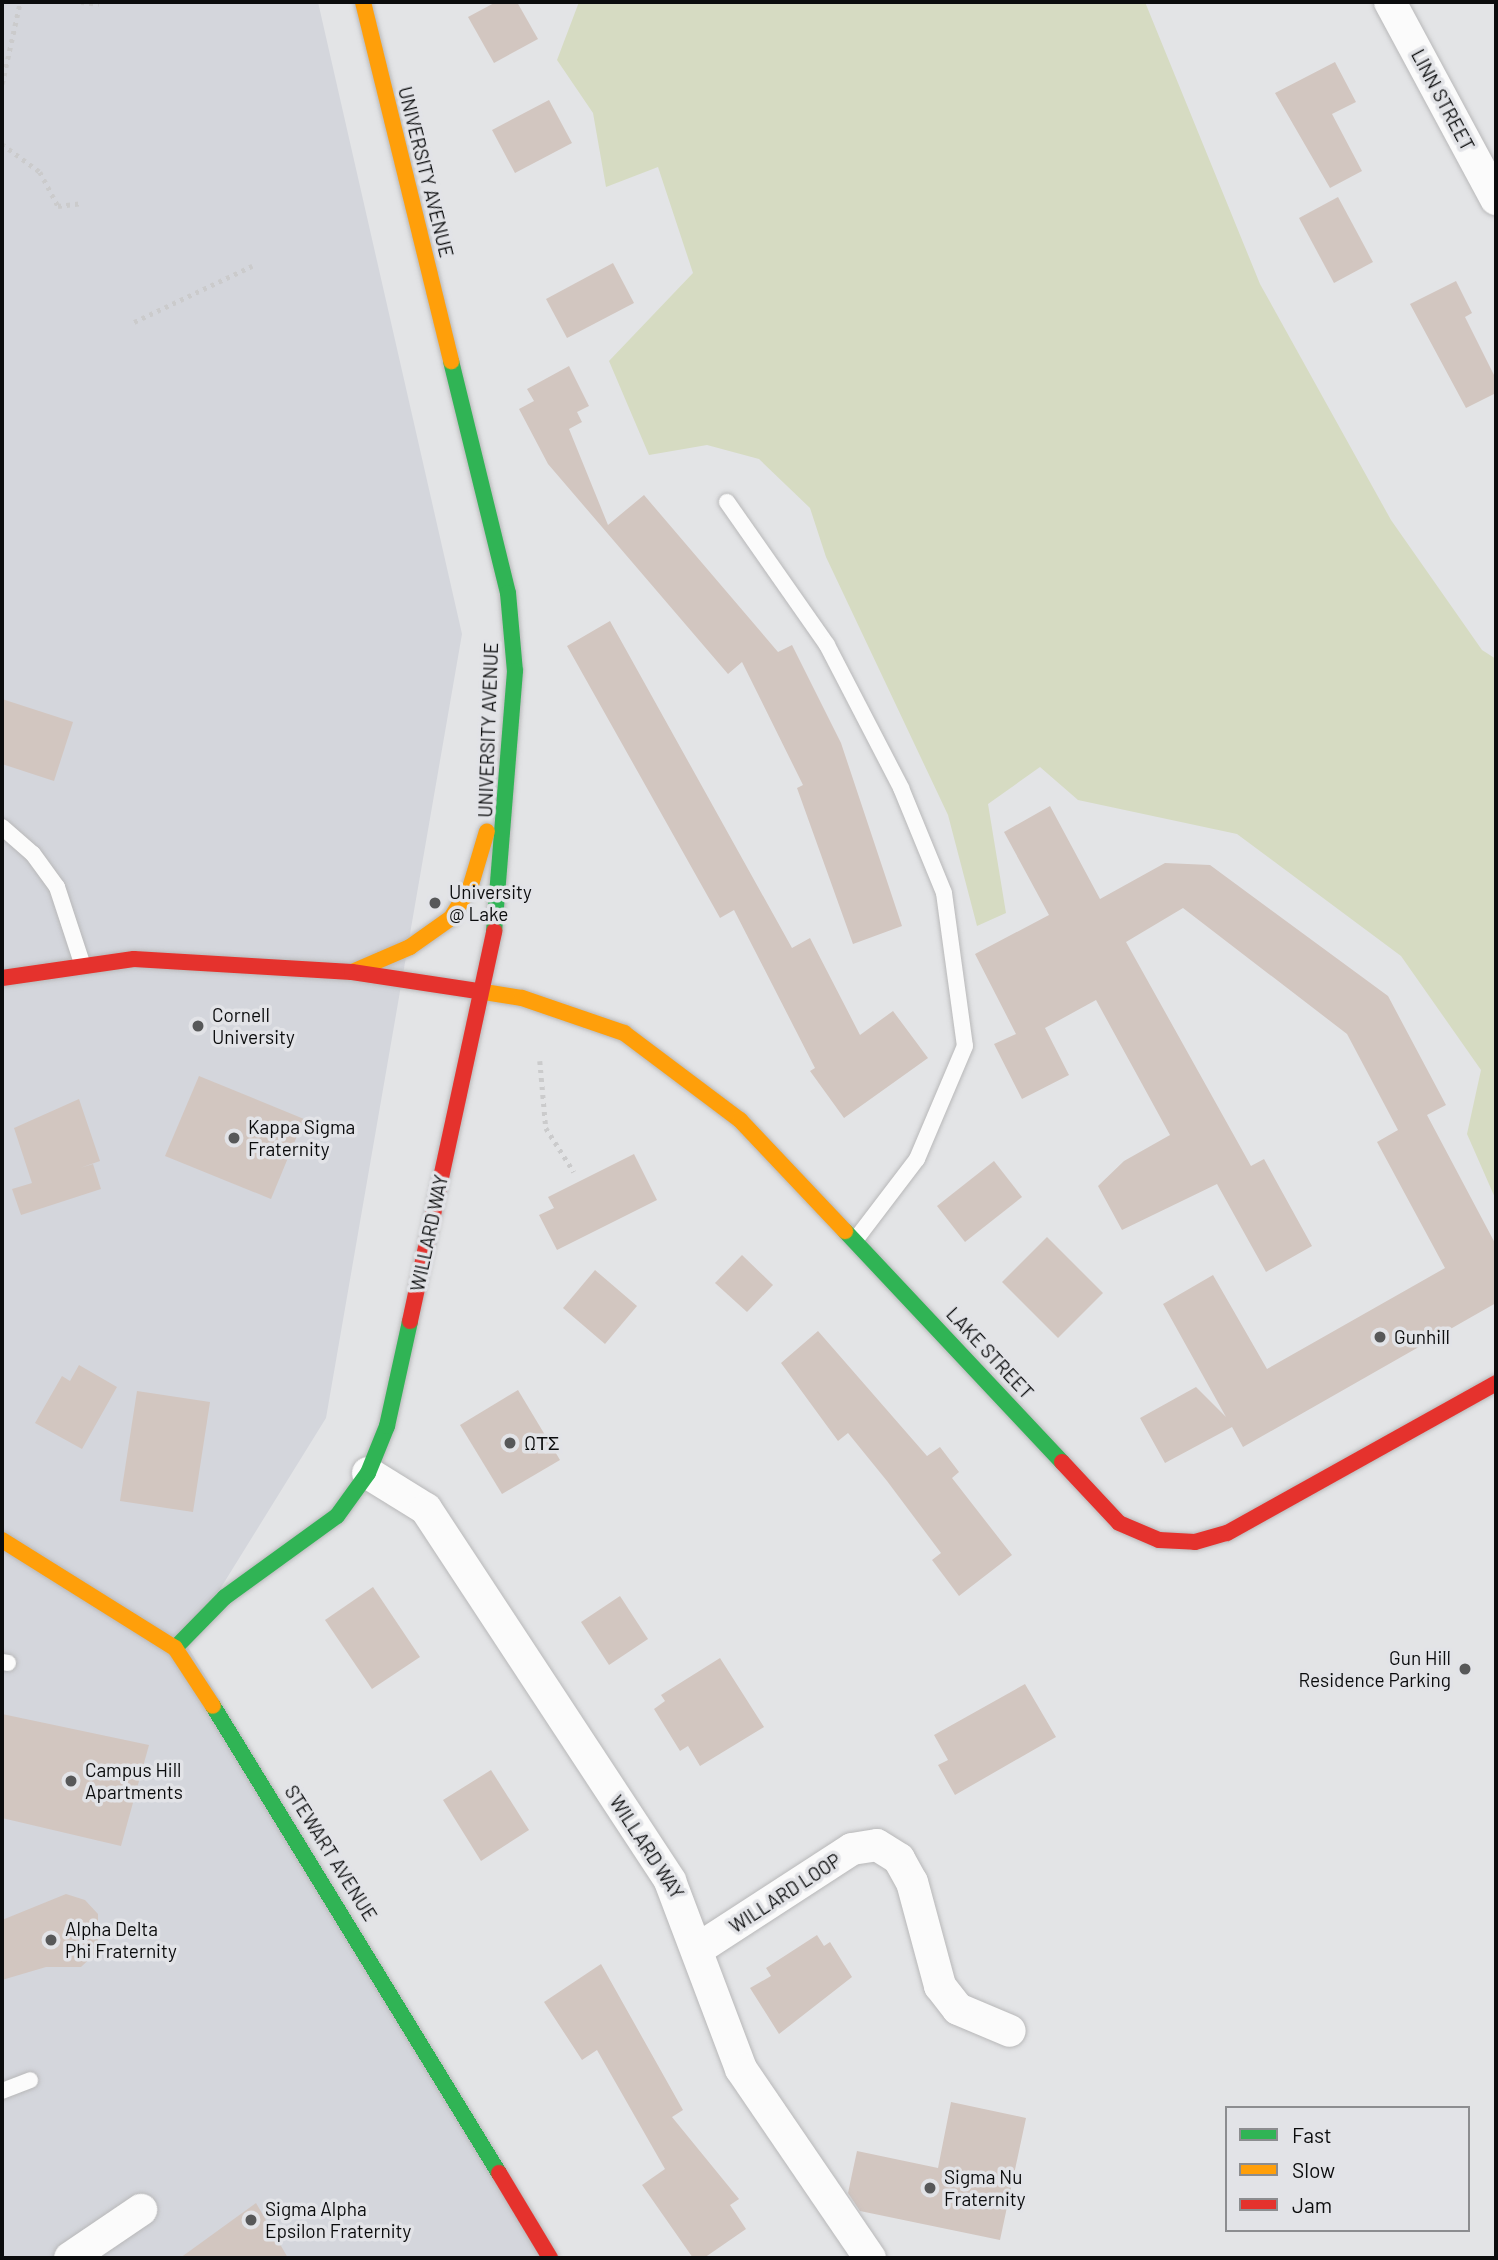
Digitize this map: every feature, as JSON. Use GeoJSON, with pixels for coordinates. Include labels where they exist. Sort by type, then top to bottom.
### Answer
{"type":"FeatureCollection","features":[{"type":"Feature","properties":{"kind":"street","name":"UNIVERSITY AVENUE"},"geometry":{"type":"LineString","coordinates":[[363,2],[508,593],[515,671],[496,920],[482,991]]}},
{"type":"Feature","properties":{"kind":"street","name":"LINN STREET"},"geometry":{"type":"LineString","coordinates":[[1390,2],[1496,199]]}},
{"type":"Feature","properties":{"kind":"street"},"geometry":{"type":"LineString","coordinates":[[352,972],[410,947],[451,918],[480,858],[509,745]]}},
{"type":"Feature","properties":{"kind":"street"},"geometry":{"type":"LineString","coordinates":[[2,978],[82,964],[202,959],[352,972],[482,991]]}},
{"type":"Feature","properties":{"kind":"street","name":"LAKE STREET"},"geometry":{"type":"LineString","coordinates":[[482,991],[572,1012],[624,1033],[740,1120],[856,1239],[1119,1522],[1159,1540],[1195,1542],[1227,1533],[1496,1383]]}},
{"type":"Feature","properties":{"kind":"street","name":"WILLARD WAY"},"geometry":{"type":"LineString","coordinates":[[175,1648],[225,1597],[337,1516],[368,1472],[387,1426],[482,991]]}},
{"type":"Feature","properties":{"kind":"street","name":"WILLARD WAY"},"geometry":{"type":"LineString","coordinates":[[368,1472],[426,1509],[670,1881],[701,1947],[741,2069],[870,2258]]}},
{"type":"Feature","properties":{"kind":"street","name":"STEWART AVENUE"},"geometry":{"type":"LineString","coordinates":[[2,1540],[175,1648],[279,1808],[550,2258]]}},
{"type":"Feature","properties":{"kind":"street","name":"WILLARD LOOP"},"geometry":{"type":"LineString","coordinates":[[701,1947],[852,1849],[877,1845],[899,1858],[912,1882],[940,1986],[958,2010],[1010,2031]]}},
{"type":"Feature","properties":{"kind":"street"},"geometry":{"type":"LineString","coordinates":[[70,2258],[141,2210]]}},
{"type":"Feature","properties":{"kind":"lane"},"geometry":{"type":"LineString","coordinates":[[727,502],[827,645],[901,788],[944,893],[965,1046],[917,1159],[856,1239]]}},
{"type":"Feature","properties":{"kind":"lane"},"geometry":{"type":"LineString","coordinates":[[2,827],[33,854],[57,887],[82,964]]}},
{"type":"Feature","properties":{"kind":"lane"},"geometry":{"type":"LineString","coordinates":[[2,2091],[30,2080]]}},
{"type":"Feature","properties":{"kind":"path"},"geometry":{"type":"LineString","coordinates":[[2,84],[20,2]]}},
{"type":"Feature","properties":{"kind":"path"},"geometry":{"type":"LineString","coordinates":[[81,2],[99,4]]}},
{"type":"Feature","properties":{"kind":"path"},"geometry":{"type":"LineString","coordinates":[[2,144],[40,172],[58,206],[81,203]]}},
{"type":"Feature","properties":{"kind":"path"},"geometry":{"type":"LineString","coordinates":[[134,322],[252,266]]}},
{"type":"Feature","properties":{"kind":"path"},"geometry":{"type":"LineString","coordinates":[[540,1061],[546,1128],[574,1172]]}},
{"type":"Feature","properties":{"kind":"shaded area","name":"Cornell University"},"geometry":{"type":"Polygon","coordinates":[[[2,2],[318,2],[462,634],[326,1418],[186,1644],[559,2258],[2,2258],[2,2]]]}},
{"type":"Feature","properties":{"kind":"green space"},"geometry":{"type":"Polygon","coordinates":[[[579,2],[1145,2],[1260,284],[1391,520],[1482,650],[1496,659],[1496,1200],[1467,1134],[1481,1070],[1401,956],[1237,834],[1078,800],[1040,767],[988,804],[1006,913],[977,926],[948,815],[826,557],[810,508],[759,459],[707,445],[649,455],[609,361],[693,273],[658,167],[606,187],[593,113],[557,60],[579,2]]]}},
{"type":"Feature","properties":{"kind":"building"},"geometry":{"type":"Polygon","coordinates":[[[496,2],[517,2],[538,39],[494,63],[468,17],[496,2]]]}},
{"type":"Feature","properties":{"kind":"building"},"geometry":{"type":"Polygon","coordinates":[[[1335,62],[1356,102],[1332,114],[1362,171],[1330,188],[1275,93],[1335,62]]]}},
{"type":"Feature","properties":{"kind":"building"},"geometry":{"type":"Polygon","coordinates":[[[549,100],[572,143],[515,173],[492,130],[549,100]]]}},
{"type":"Feature","properties":{"kind":"building"},"geometry":{"type":"Polygon","coordinates":[[[1338,197],[1373,262],[1334,283],[1299,218],[1338,197]]]}},
{"type":"Feature","properties":{"kind":"building"},"geometry":{"type":"Polygon","coordinates":[[[613,263],[634,303],[567,338],[546,299],[613,263]]]}},
{"type":"Feature","properties":{"kind":"building"},"geometry":{"type":"Polygon","coordinates":[[[1456,281],[1472,313],[1465,317],[1496,379],[1496,393],[1466,408],[1410,304],[1456,281]]]}},
{"type":"Feature","properties":{"kind":"building"},"geometry":{"type":"Polygon","coordinates":[[[569,366],[589,406],[577,412],[582,422],[569,429],[608,525],[644,495],[778,652],[792,645],[841,743],[902,926],[853,944],[797,788],[803,785],[742,662],[728,674],[548,464],[519,409],[534,401],[527,389],[569,366]]]}},
{"type":"Feature","properties":{"kind":"building"},"geometry":{"type":"Polygon","coordinates":[[[610,621],[792,948],[810,938],[860,1035],[893,1011],[928,1058],[844,1118],[810,1071],[815,1068],[734,910],[720,918],[567,646],[610,621]]]}},
{"type":"Feature","properties":{"kind":"building"},"geometry":{"type":"Polygon","coordinates":[[[2,699],[73,722],[54,781],[2,764],[2,699]]]}},
{"type":"Feature","properties":{"kind":"building"},"geometry":{"type":"Polygon","coordinates":[[[1050,806],[1100,899],[1165,863],[1210,865],[1388,996],[1446,1105],[1427,1115],[1496,1245],[1496,1303],[1243,1447],[1232,1427],[1165,1463],[1140,1418],[1196,1387],[1226,1417],[1163,1304],[1213,1275],[1267,1369],[1445,1268],[1377,1142],[1398,1130],[1347,1034],[1183,908],[1126,942],[1251,1166],[1264,1159],[1312,1246],[1266,1272],[1217,1184],[1122,1230],[1098,1186],[1124,1161],[1170,1135],[1096,1000],[1045,1028],[1069,1075],[1022,1099],[994,1044],[1016,1034],[975,954],[1049,915],[1004,832],[1050,806]]]}},
{"type":"Feature","properties":{"kind":"building","name":"Kappa Sigma Fraternity"},"geometry":{"type":"Polygon","coordinates":[[[199,1076],[304,1119],[271,1199],[165,1156],[199,1076]]]}},
{"type":"Feature","properties":{"kind":"building"},"geometry":{"type":"Polygon","coordinates":[[[79,1099],[100,1161],[80,1168],[93,1164],[101,1189],[21,1215],[12,1189],[32,1183],[14,1128],[79,1099]]]}},
{"type":"Feature","properties":{"kind":"building"},"geometry":{"type":"Polygon","coordinates":[[[634,1154],[657,1200],[557,1250],[539,1215],[554,1208],[548,1197],[634,1154]]]}},
{"type":"Feature","properties":{"kind":"building"},"geometry":{"type":"Polygon","coordinates":[[[994,1161],[1022,1197],[965,1242],[937,1206],[994,1161]]]}},
{"type":"Feature","properties":{"kind":"building"},"geometry":{"type":"Polygon","coordinates":[[[1047,1237],[1103,1293],[1058,1338],[1002,1282],[1047,1237]]]}},
{"type":"Feature","properties":{"kind":"building"},"geometry":{"type":"Polygon","coordinates":[[[742,1255],[773,1285],[747,1312],[715,1283],[742,1255]]]}},
{"type":"Feature","properties":{"kind":"building"},"geometry":{"type":"Polygon","coordinates":[[[595,1270],[637,1306],[605,1344],[563,1308],[595,1270]]]}},
{"type":"Feature","properties":{"kind":"building"},"geometry":{"type":"Polygon","coordinates":[[[818,1331],[927,1456],[940,1447],[959,1472],[952,1478],[1012,1555],[959,1596],[932,1560],[941,1553],[887,1481],[848,1433],[838,1441],[781,1363],[818,1331]]]}},
{"type":"Feature","properties":{"kind":"building"},"geometry":{"type":"Polygon","coordinates":[[[79,1365],[117,1387],[82,1449],[35,1423],[62,1376],[70,1381],[79,1365]]]}},
{"type":"Feature","properties":{"kind":"building","name":"ΩΤΣ"},"geometry":{"type":"Polygon","coordinates":[[[518,1390],[560,1460],[502,1494],[460,1425],[518,1390]]]}},
{"type":"Feature","properties":{"kind":"building"},"geometry":{"type":"Polygon","coordinates":[[[137,1391],[210,1402],[193,1512],[120,1501],[137,1391]]]}},
{"type":"Feature","properties":{"kind":"building"},"geometry":{"type":"Polygon","coordinates":[[[373,1587],[420,1657],[372,1689],[325,1620],[373,1587]]]}},
{"type":"Feature","properties":{"kind":"building"},"geometry":{"type":"Polygon","coordinates":[[[620,1596],[648,1639],[609,1665],[581,1622],[620,1596]]]}},
{"type":"Feature","properties":{"kind":"building"},"geometry":{"type":"Polygon","coordinates":[[[720,1658],[764,1727],[700,1766],[688,1746],[680,1751],[654,1709],[665,1701],[661,1695],[720,1658]]]}},
{"type":"Feature","properties":{"kind":"building"},"geometry":{"type":"Polygon","coordinates":[[[1025,1684],[1056,1737],[955,1795],[938,1765],[948,1760],[934,1735],[1025,1684]]]}},
{"type":"Feature","properties":{"kind":"building","name":"Campus Hill Apartments"},"geometry":{"type":"Polygon","coordinates":[[[2,1714],[149,1745],[121,1846],[2,1818],[2,1714]]]}},
{"type":"Feature","properties":{"kind":"building"},"geometry":{"type":"Polygon","coordinates":[[[491,1770],[529,1830],[481,1861],[443,1800],[491,1770]]]}},
{"type":"Feature","properties":{"kind":"building","name":"Alpha Delta Phi Fraternity"},"geometry":{"type":"Polygon","coordinates":[[[66,1894],[85,1900],[98,1914],[98,1951],[81,1967],[46,1967],[2,1980],[2,1920],[66,1894]]]}},
{"type":"Feature","properties":{"kind":"building"},"geometry":{"type":"Polygon","coordinates":[[[817,1935],[824,1946],[830,1942],[852,1977],[779,2034],[750,1988],[771,1976],[766,1968],[817,1935]]]}},
{"type":"Feature","properties":{"kind":"building"},"geometry":{"type":"Polygon","coordinates":[[[601,1964],[683,2110],[672,2117],[739,2199],[730,2205],[746,2229],[704,2258],[693,2258],[642,2185],[665,2169],[597,2050],[582,2060],[544,2002],[601,1964]]]}},
{"type":"Feature","properties":{"kind":"building","name":"Sigma Nu Fraternity"},"geometry":{"type":"Polygon","coordinates":[[[951,2102],[1026,2118],[1000,2240],[860,2211],[848,2193],[857,2151],[938,2168],[951,2102]]]}},
{"type":"Feature","properties":{"kind":"building","name":"Sigma Alpha Epsilon Fraternity"},"geometry":{"type":"Polygon","coordinates":[[[256,2203],[288,2258],[180,2258],[256,2203]]]}},
{"type":"Feature","properties":{"kind":"traffic: fast"},"geometry":{"type":"LineString","coordinates":[[451,361],[508,593],[515,671],[494,931]]}},
{"type":"Feature","properties":{"kind":"traffic: fast"},"geometry":{"type":"LineString","coordinates":[[845,1231],[1062,1462]]}},
{"type":"Feature","properties":{"kind":"traffic: fast"},"geometry":{"type":"LineString","coordinates":[[175,1648],[225,1597],[337,1516],[368,1473],[387,1426],[410,1321]]}},
{"type":"Feature","properties":{"kind":"traffic: fast"},"geometry":{"type":"LineString","coordinates":[[213,1706],[499,2173]]}},
{"type":"Feature","properties":{"kind":"traffic: slow"},"geometry":{"type":"LineString","coordinates":[[363,2],[451,361]]}},
{"type":"Feature","properties":{"kind":"traffic: slow"},"geometry":{"type":"LineString","coordinates":[[352,972],[410,947],[451,918],[470,888],[487,831]]}},
{"type":"Feature","properties":{"kind":"traffic: slow"},"geometry":{"type":"LineString","coordinates":[[478,991],[522,998],[624,1033],[740,1120],[845,1231]]}},
{"type":"Feature","properties":{"kind":"traffic: slow"},"geometry":{"type":"LineString","coordinates":[[2,1540],[175,1648],[213,1706]]}},
{"type":"Feature","properties":{"kind":"traffic: jam"},"geometry":{"type":"LineString","coordinates":[[410,1321],[494,931]]}},
{"type":"Feature","properties":{"kind":"traffic: jam"},"geometry":{"type":"LineString","coordinates":[[2,978],[134,959],[352,972],[478,991]]}},
{"type":"Feature","properties":{"kind":"traffic: jam"},"geometry":{"type":"LineString","coordinates":[[1062,1462],[1119,1523],[1159,1540],[1195,1542],[1227,1533],[1496,1383]]}},
{"type":"Feature","properties":{"kind":"traffic: jam"},"geometry":{"type":"LineString","coordinates":[[499,2173],[550,2258]]}},
{"type":"Feature","properties":{"kind":"place","name":"University @ Lake"},"geometry":{"type":"Point","coordinates":[435,903]}},
{"type":"Feature","properties":{"kind":"place","name":"Cornell University"},"geometry":{"type":"Point","coordinates":[198,1026]}},
{"type":"Feature","properties":{"kind":"place","name":"Kappa Sigma Fraternity"},"geometry":{"type":"Point","coordinates":[234,1138]}},
{"type":"Feature","properties":{"kind":"place","name":"Gunhill"},"geometry":{"type":"Point","coordinates":[1380,1337]}},
{"type":"Feature","properties":{"kind":"place","name":"ΩΤΣ"},"geometry":{"type":"Point","coordinates":[510,1443]}},
{"type":"Feature","properties":{"kind":"place","name":"Gun Hill Residence Parking"},"geometry":{"type":"Point","coordinates":[1465,1669]}},
{"type":"Feature","properties":{"kind":"place","name":"Campus Hill Apartments"},"geometry":{"type":"Point","coordinates":[71,1781]}},
{"type":"Feature","properties":{"kind":"place","name":"Alpha Delta Phi Fraternity"},"geometry":{"type":"Point","coordinates":[51,1940]}},
{"type":"Feature","properties":{"kind":"place","name":"Sigma Nu Fraternity"},"geometry":{"type":"Point","coordinates":[930,2188]}},
{"type":"Feature","properties":{"kind":"place","name":"Sigma Alpha Epsilon Fraternity"},"geometry":{"type":"Point","coordinates":[251,2220]}}]}
